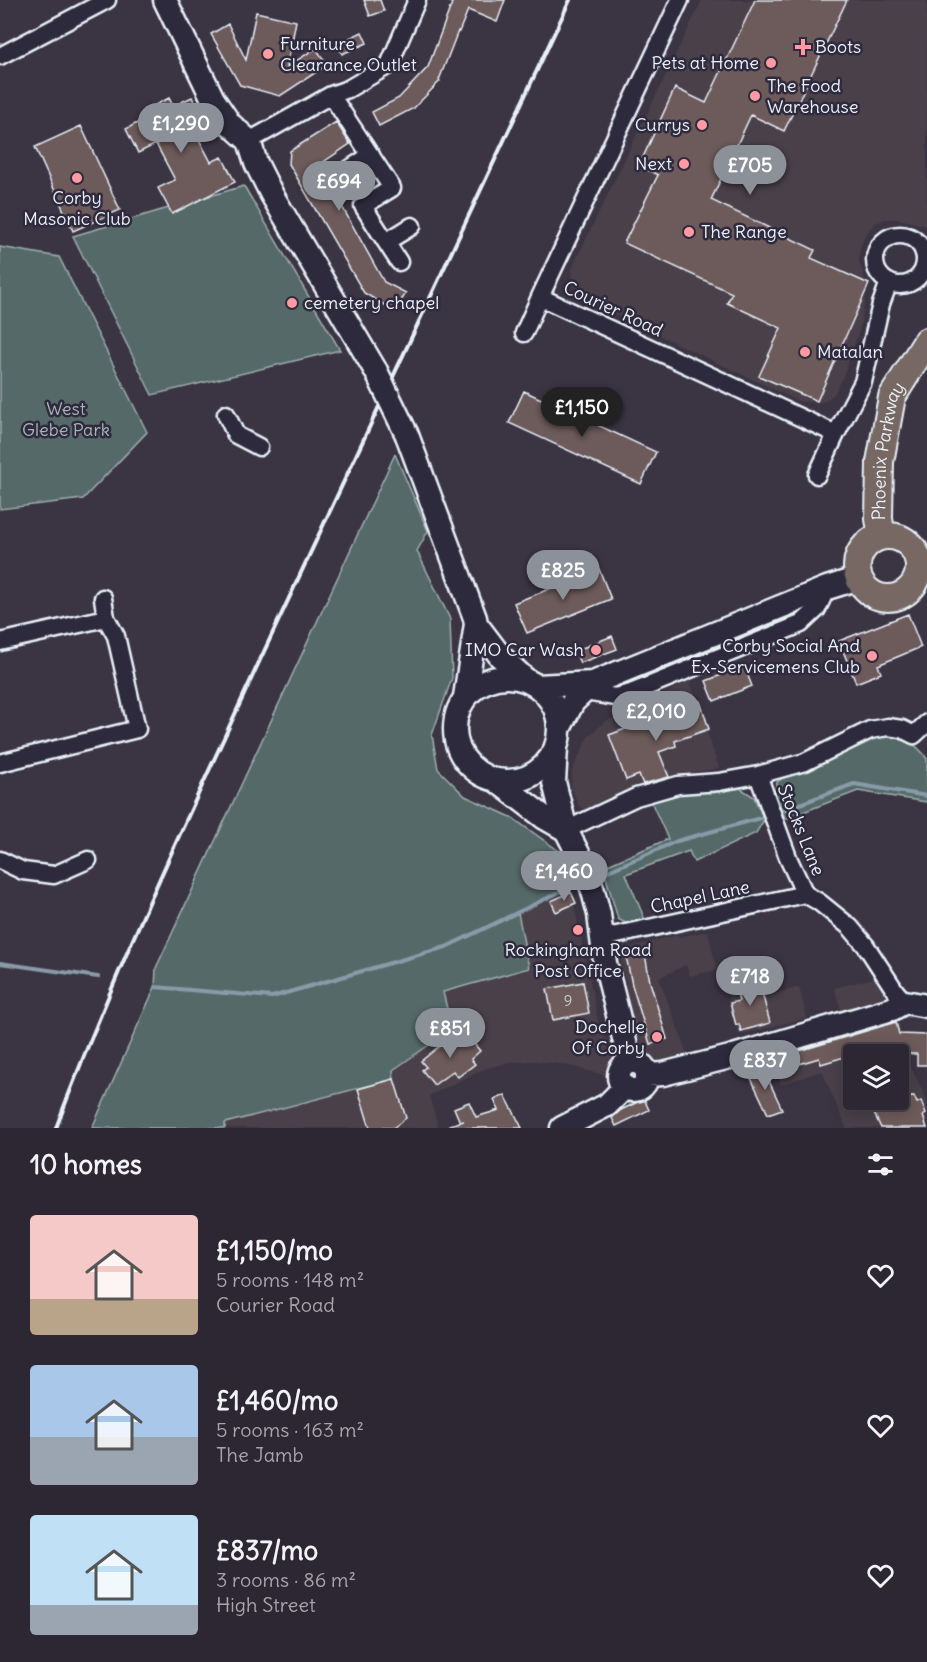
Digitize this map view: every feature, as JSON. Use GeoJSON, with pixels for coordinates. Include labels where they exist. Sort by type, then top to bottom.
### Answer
{"type":"FeatureCollection","features":[{"type":"Feature","properties":{"kind":"main road"},"geometry":{"type":"LineString","coordinates":[[165,0],[213,99],[230,124],[249,141],[256,163],[273,195],[376,371],[407,435],[476,624],[501,657],[549,697],[557,711],[558,738],[554,782],[566,830],[576,848],[593,891],[603,938],[605,963],[645,1084],[634,1090],[625,1087],[607,1105],[562,1128]]}},
{"type":"Feature","properties":{"kind":"main road","name":"Phoenix Parkway"},"geometry":{"type":"LineString","coordinates":[[882,536],[879,519],[880,462],[892,398],[927,341]]}},
{"type":"Feature","properties":{"kind":"main road"},"geometry":{"type":"LineString","coordinates":[[882,536],[900,538],[921,550],[918,558],[917,588],[890,598],[880,597],[863,586],[857,567],[858,557],[864,547],[872,540],[882,536]]}},
{"type":"Feature","properties":{"kind":"main road"},"geometry":{"type":"LineString","coordinates":[[498,781],[516,781],[533,775],[547,764],[573,702],[589,687],[827,588],[859,578]]}},
{"type":"Feature","properties":{"kind":"main road"},"geometry":{"type":"LineString","coordinates":[[476,624],[465,697],[457,713],[454,731],[458,748],[467,764],[481,775],[498,781],[545,818],[566,830]]}},
{"type":"Feature","properties":{"kind":"main road"},"geometry":{"type":"LineString","coordinates":[[465,697],[482,683],[504,676],[531,683],[589,687]]}},
{"type":"Feature","properties":{"kind":"main road"},"geometry":{"type":"LineString","coordinates":[[639,1069],[663,1074],[916,1004]]}},
{"type":"Feature","properties":{"kind":"street"},"geometry":{"type":"LineString","coordinates":[[0,56],[107,0]]}},
{"type":"Feature","properties":{"kind":"street"},"geometry":{"type":"LineString","coordinates":[[249,141],[389,65],[417,0]]}},
{"type":"Feature","properties":{"kind":"street","name":"Courier Road"},"geometry":{"type":"LineString","coordinates":[[680,0],[540,297],[836,434]]}},
{"type":"Feature","properties":{"kind":"street"},"geometry":{"type":"LineString","coordinates":[[331,95],[392,188],[363,206],[399,262]]}},
{"type":"Feature","properties":{"kind":"street"},"geometry":{"type":"LineString","coordinates":[[337,177],[371,155]]}},
{"type":"Feature","properties":{"kind":"street"},"geometry":{"type":"LineString","coordinates":[[386,242],[412,226]]}},
{"type":"Feature","properties":{"kind":"street"},"geometry":{"type":"LineString","coordinates":[[895,236],[913,238],[920,245],[925,262],[923,284],[898,285],[888,282],[880,277],[876,267],[875,258],[878,247],[887,239],[895,236]]}},
{"type":"Feature","properties":{"kind":"street"},"geometry":{"type":"LineString","coordinates":[[817,475],[862,382],[888,282]]}},
{"type":"Feature","properties":{"kind":"street"},"geometry":{"type":"LineString","coordinates":[[524,333],[540,297]]}},
{"type":"Feature","properties":{"kind":"street"},"geometry":{"type":"LineString","coordinates":[[226,414],[236,435],[259,447]]}},
{"type":"Feature","properties":{"kind":"street"},"geometry":{"type":"LineString","coordinates":[[0,763],[137,729],[116,636],[106,618],[103,598]]}},
{"type":"Feature","properties":{"kind":"street"},"geometry":{"type":"LineString","coordinates":[[0,642],[106,618]]}},
{"type":"Feature","properties":{"kind":"street"},"geometry":{"type":"LineString","coordinates":[[566,830],[636,798],[678,785],[719,782],[758,775],[805,762],[870,730],[888,727],[923,734]]}},
{"type":"Feature","properties":{"kind":"street","name":"Stocks Lane"},"geometry":{"type":"LineString","coordinates":[[758,775],[789,860],[805,894],[819,902],[850,927],[866,946],[896,992],[916,1004]]}},
{"type":"Feature","properties":{"kind":"street"},"geometry":{"type":"LineString","coordinates":[[0,860],[22,871],[54,874],[88,860]]}},
{"type":"Feature","properties":{"kind":"street","name":"Chapel Lane"},"geometry":{"type":"LineString","coordinates":[[603,938],[805,894]]}},
{"type":"Feature","properties":{"kind":"shaded area"},"geometry":{"type":"Polygon","coordinates":[[[702,0],[927,0],[927,226],[898,219],[885,219],[875,224],[865,235],[860,248],[859,261],[865,279],[866,296],[859,332],[842,379],[834,394],[824,402],[800,402],[582,299],[575,290],[571,270],[702,0]]]}},
{"type":"Feature","properties":{"kind":"shaded area"},"geometry":{"type":"Polygon","coordinates":[[[690,681],[719,768],[672,776],[640,787],[590,811],[578,805],[571,786],[572,771],[588,737],[604,722],[690,681]]]}},
{"type":"Feature","properties":{"kind":"shaded area"},"geometry":{"type":"Polygon","coordinates":[[[571,890],[600,1029],[613,1048],[613,1062],[609,1076],[561,1064],[534,1061],[511,1062],[484,1069],[429,1096],[439,1128],[225,1128],[225,1123],[358,1089],[392,1071],[452,1029],[443,992],[529,968],[518,913],[571,890]]]}},
{"type":"Feature","properties":{"kind":"shaded area"},"geometry":{"type":"Polygon","coordinates":[[[708,931],[717,970],[690,976],[686,965],[659,978],[686,1055],[663,1062],[649,1058],[641,1051],[633,1026],[619,950],[677,935],[679,937],[708,931]]]}},
{"type":"Feature","properties":{"kind":"shaded area"},"geometry":{"type":"Polygon","coordinates":[[[764,976],[769,995],[799,987],[807,1018],[739,1035],[725,986],[764,976]]]}},
{"type":"Feature","properties":{"kind":"shaded area"},"geometry":{"type":"Polygon","coordinates":[[[878,977],[890,998],[841,1010],[834,988],[878,977]]]}},
{"type":"Feature","properties":{"kind":"shaded area"},"geometry":{"type":"Polygon","coordinates":[[[897,1020],[903,1044],[843,1044],[843,1110],[909,1110],[909,1063],[927,1100],[927,1128],[846,1128],[822,1071],[780,1085],[778,1052],[897,1020]]]}},
{"type":"Feature","properties":{"kind":"green space"},"geometry":{"type":"Polygon","coordinates":[[[244,186],[340,350],[152,395],[73,236],[244,186]]]}},
{"type":"Feature","properties":{"kind":"green space","name":"West Glebe Park"},"geometry":{"type":"Polygon","coordinates":[[[0,247],[59,257],[147,432],[83,499],[0,509],[0,247]]]}},
{"type":"Feature","properties":{"kind":"green space"},"geometry":{"type":"Polygon","coordinates":[[[395,454],[428,531],[417,551],[450,619],[452,678],[432,735],[438,769],[465,796],[511,817],[559,851],[568,888],[518,913],[529,968],[443,992],[452,1029],[393,1070],[394,1079],[225,1123],[225,1128],[92,1128],[155,987],[156,968],[395,454]]]}},
{"type":"Feature","properties":{"kind":"green space"},"geometry":{"type":"Polygon","coordinates":[[[880,736],[907,741],[923,753],[927,759],[927,802],[858,791],[785,819],[775,793],[777,782],[816,765],[852,745],[880,736]]]}},
{"type":"Feature","properties":{"kind":"green space"},"geometry":{"type":"Polygon","coordinates":[[[740,788],[754,797],[764,820],[756,833],[694,862],[689,851],[626,874],[645,920],[627,924],[618,919],[603,867],[668,839],[649,797],[678,789],[713,793],[740,788]]]}},
{"type":"Feature","properties":{"kind":"building"},"geometry":{"type":"Polygon","coordinates":[[[364,0],[380,0],[384,11],[370,16],[364,0]]]}},
{"type":"Feature","properties":{"kind":"building"},"geometry":{"type":"Polygon","coordinates":[[[444,0],[505,0],[497,22],[468,10],[440,81],[414,108],[379,126],[372,112],[399,98],[428,67],[452,3],[444,0]]]}},
{"type":"Feature","properties":{"kind":"building"},"geometry":{"type":"Polygon","coordinates":[[[755,0],[847,0],[784,131],[751,115],[711,200],[815,250],[811,258],[869,284],[817,401],[759,376],[781,328],[727,303],[732,293],[624,243],[658,175],[639,166],[675,88],[706,103],[755,0]]]}},
{"type":"Feature","properties":{"kind":"building","name":"Furniture Clearance Outlet"},"geometry":{"type":"Polygon","coordinates":[[[256,12],[296,21],[287,67],[316,48],[327,65],[280,96],[240,85],[211,34],[228,24],[246,60],[256,12]]]}},
{"type":"Feature","properties":{"kind":"building"},"geometry":{"type":"Polygon","coordinates":[[[362,32],[367,43],[342,54],[337,44],[362,32]]]}},
{"type":"Feature","properties":{"kind":"building"},"geometry":{"type":"Polygon","coordinates":[[[192,97],[204,120],[192,126],[211,162],[222,157],[235,182],[172,214],[158,188],[175,180],[156,144],[138,153],[126,129],[158,112],[155,105],[169,98],[173,106],[192,97]]]}},
{"type":"Feature","properties":{"kind":"building"},"geometry":{"type":"Polygon","coordinates":[[[336,122],[350,144],[319,165],[384,282],[406,293],[395,311],[364,293],[289,164],[290,151],[336,122]]]}},
{"type":"Feature","properties":{"kind":"building","name":"Corby Masonic Club"},"geometry":{"type":"Polygon","coordinates":[[[81,126],[120,210],[73,231],[35,147],[81,126]]]}},
{"type":"Feature","properties":{"kind":"building"},"geometry":{"type":"Polygon","coordinates":[[[524,391],[656,452],[641,484],[509,423],[524,391]]]}},
{"type":"Feature","properties":{"kind":"building"},"geometry":{"type":"Polygon","coordinates":[[[599,569],[611,599],[527,633],[514,603],[599,569]]]}},
{"type":"Feature","properties":{"kind":"building","name":"Corby Social And Ex-Servicemens Club"},"geometry":{"type":"Polygon","coordinates":[[[908,614],[921,647],[878,665],[881,673],[856,683],[839,641],[908,614]]]}},
{"type":"Feature","properties":{"kind":"building","name":"IMO Car Wash"},"geometry":{"type":"Polygon","coordinates":[[[612,636],[617,649],[580,663],[575,651],[612,636]]]}},
{"type":"Feature","properties":{"kind":"building"},"geometry":{"type":"Polygon","coordinates":[[[744,666],[752,686],[714,701],[706,681],[744,666]]]}},
{"type":"Feature","properties":{"kind":"building"},"geometry":{"type":"Polygon","coordinates":[[[700,701],[709,729],[675,741],[676,746],[659,752],[669,777],[643,784],[639,775],[626,780],[609,735],[700,701]]]}},
{"type":"Feature","properties":{"kind":"building"},"geometry":{"type":"Polygon","coordinates":[[[571,892],[576,903],[556,912],[551,901],[571,892]]]}},
{"type":"Feature","properties":{"kind":"building"},"geometry":{"type":"Polygon","coordinates":[[[644,949],[650,982],[667,1039],[650,1044],[632,985],[625,951],[644,949]]]}},
{"type":"Feature","properties":{"kind":"building"},"geometry":{"type":"Polygon","coordinates":[[[759,981],[770,1023],[741,1031],[739,1024],[736,1025],[730,1003],[739,1001],[736,988],[759,981]]]}},
{"type":"Feature","properties":{"kind":"building"},"geometry":{"type":"Polygon","coordinates":[[[583,982],[589,1013],[553,1020],[547,989],[583,982]]]}},
{"type":"Feature","properties":{"kind":"building"},"geometry":{"type":"Polygon","coordinates":[[[896,1022],[899,1034],[927,1035],[927,1065],[917,1065],[917,1054],[909,1054],[909,1044],[843,1044],[843,1057],[821,1064],[819,1058],[782,1069],[779,1057],[896,1022]]]}},
{"type":"Feature","properties":{"kind":"building"},"geometry":{"type":"Polygon","coordinates":[[[452,1036],[458,1043],[468,1036],[480,1051],[471,1059],[475,1064],[458,1077],[453,1071],[434,1085],[422,1070],[426,1067],[421,1061],[452,1036]]]}},
{"type":"Feature","properties":{"kind":"building"},"geometry":{"type":"Polygon","coordinates":[[[763,1068],[782,1109],[768,1114],[749,1074],[763,1068]]]}},
{"type":"Feature","properties":{"kind":"building"},"geometry":{"type":"Polygon","coordinates":[[[394,1079],[406,1118],[393,1128],[370,1128],[358,1089],[394,1079]]]}},
{"type":"Feature","properties":{"kind":"building"},"geometry":{"type":"Polygon","coordinates":[[[505,1095],[522,1128],[449,1128],[449,1125],[464,1121],[460,1122],[454,1108],[469,1102],[476,1117],[499,1110],[494,1100],[505,1095]]]}},
{"type":"Feature","properties":{"kind":"building"},"geometry":{"type":"Polygon","coordinates":[[[914,1096],[917,1103],[921,1101],[926,1114],[923,1116],[927,1128],[881,1128],[873,1111],[909,1110],[909,1098],[914,1096]]]}},
{"type":"Feature","properties":{"kind":"building"},"geometry":{"type":"Polygon","coordinates":[[[644,1099],[649,1110],[616,1126],[612,1118],[621,1110],[644,1099]]]}},
{"type":"Feature","properties":{"kind":"waterway"},"geometry":{"type":"LineString","coordinates":[[778,812],[854,784],[927,796]]}},
{"type":"Feature","properties":{"kind":"waterway"},"geometry":{"type":"LineString","coordinates":[[606,872],[677,841],[768,816]]}},
{"type":"Feature","properties":{"kind":"waterway"},"geometry":{"type":"LineString","coordinates":[[155,987],[272,997],[446,947],[568,888]]}},
{"type":"Feature","properties":{"kind":"waterway"},"geometry":{"type":"LineString","coordinates":[[0,963],[98,977]]}},
{"type":"Feature","properties":{"kind":"railway"},"geometry":{"type":"LineString","coordinates":[[56,1128],[103,1009],[180,834],[570,0]]}},
{"type":"Feature","properties":{"kind":"place","name":"Boots"},"geometry":{"type":"Point","coordinates":[803,47]}},
{"type":"Feature","properties":{"kind":"place","name":"Furniture Clearance Outlet"},"geometry":{"type":"Point","coordinates":[268,54]}},
{"type":"Feature","properties":{"kind":"place","name":"Pets at Home"},"geometry":{"type":"Point","coordinates":[771,63]}},
{"type":"Feature","properties":{"kind":"place","name":"The Food Warehouse"},"geometry":{"type":"Point","coordinates":[755,96]}},
{"type":"Feature","properties":{"kind":"place","name":"Currys"},"geometry":{"type":"Point","coordinates":[702,125]}},
{"type":"Feature","properties":{"kind":"place","name":"Next"},"geometry":{"type":"Point","coordinates":[684,164]}},
{"type":"Feature","properties":{"kind":"place","name":"Corby Masonic Club"},"geometry":{"type":"Point","coordinates":[77,178]}},
{"type":"Feature","properties":{"kind":"place","name":"The Range"},"geometry":{"type":"Point","coordinates":[689,232]}},
{"type":"Feature","properties":{"kind":"place","name":"cemetery chapel"},"geometry":{"type":"Point","coordinates":[292,303]}},
{"type":"Feature","properties":{"kind":"place","name":"Matalan"},"geometry":{"type":"Point","coordinates":[805,352]}},
{"type":"Feature","properties":{"kind":"place","name":"IMO Car Wash"},"geometry":{"type":"Point","coordinates":[596,650]}},
{"type":"Feature","properties":{"kind":"place","name":"Corby Social And Ex-Servicemens Club"},"geometry":{"type":"Point","coordinates":[872,656]}},
{"type":"Feature","properties":{"kind":"place","name":"Rockingham Road Post Office"},"geometry":{"type":"Point","coordinates":[578,930]}},
{"type":"Feature","properties":{"kind":"place","name":"Dochelle Of Corby"},"geometry":{"type":"Point","coordinates":[657,1037]}}]}
